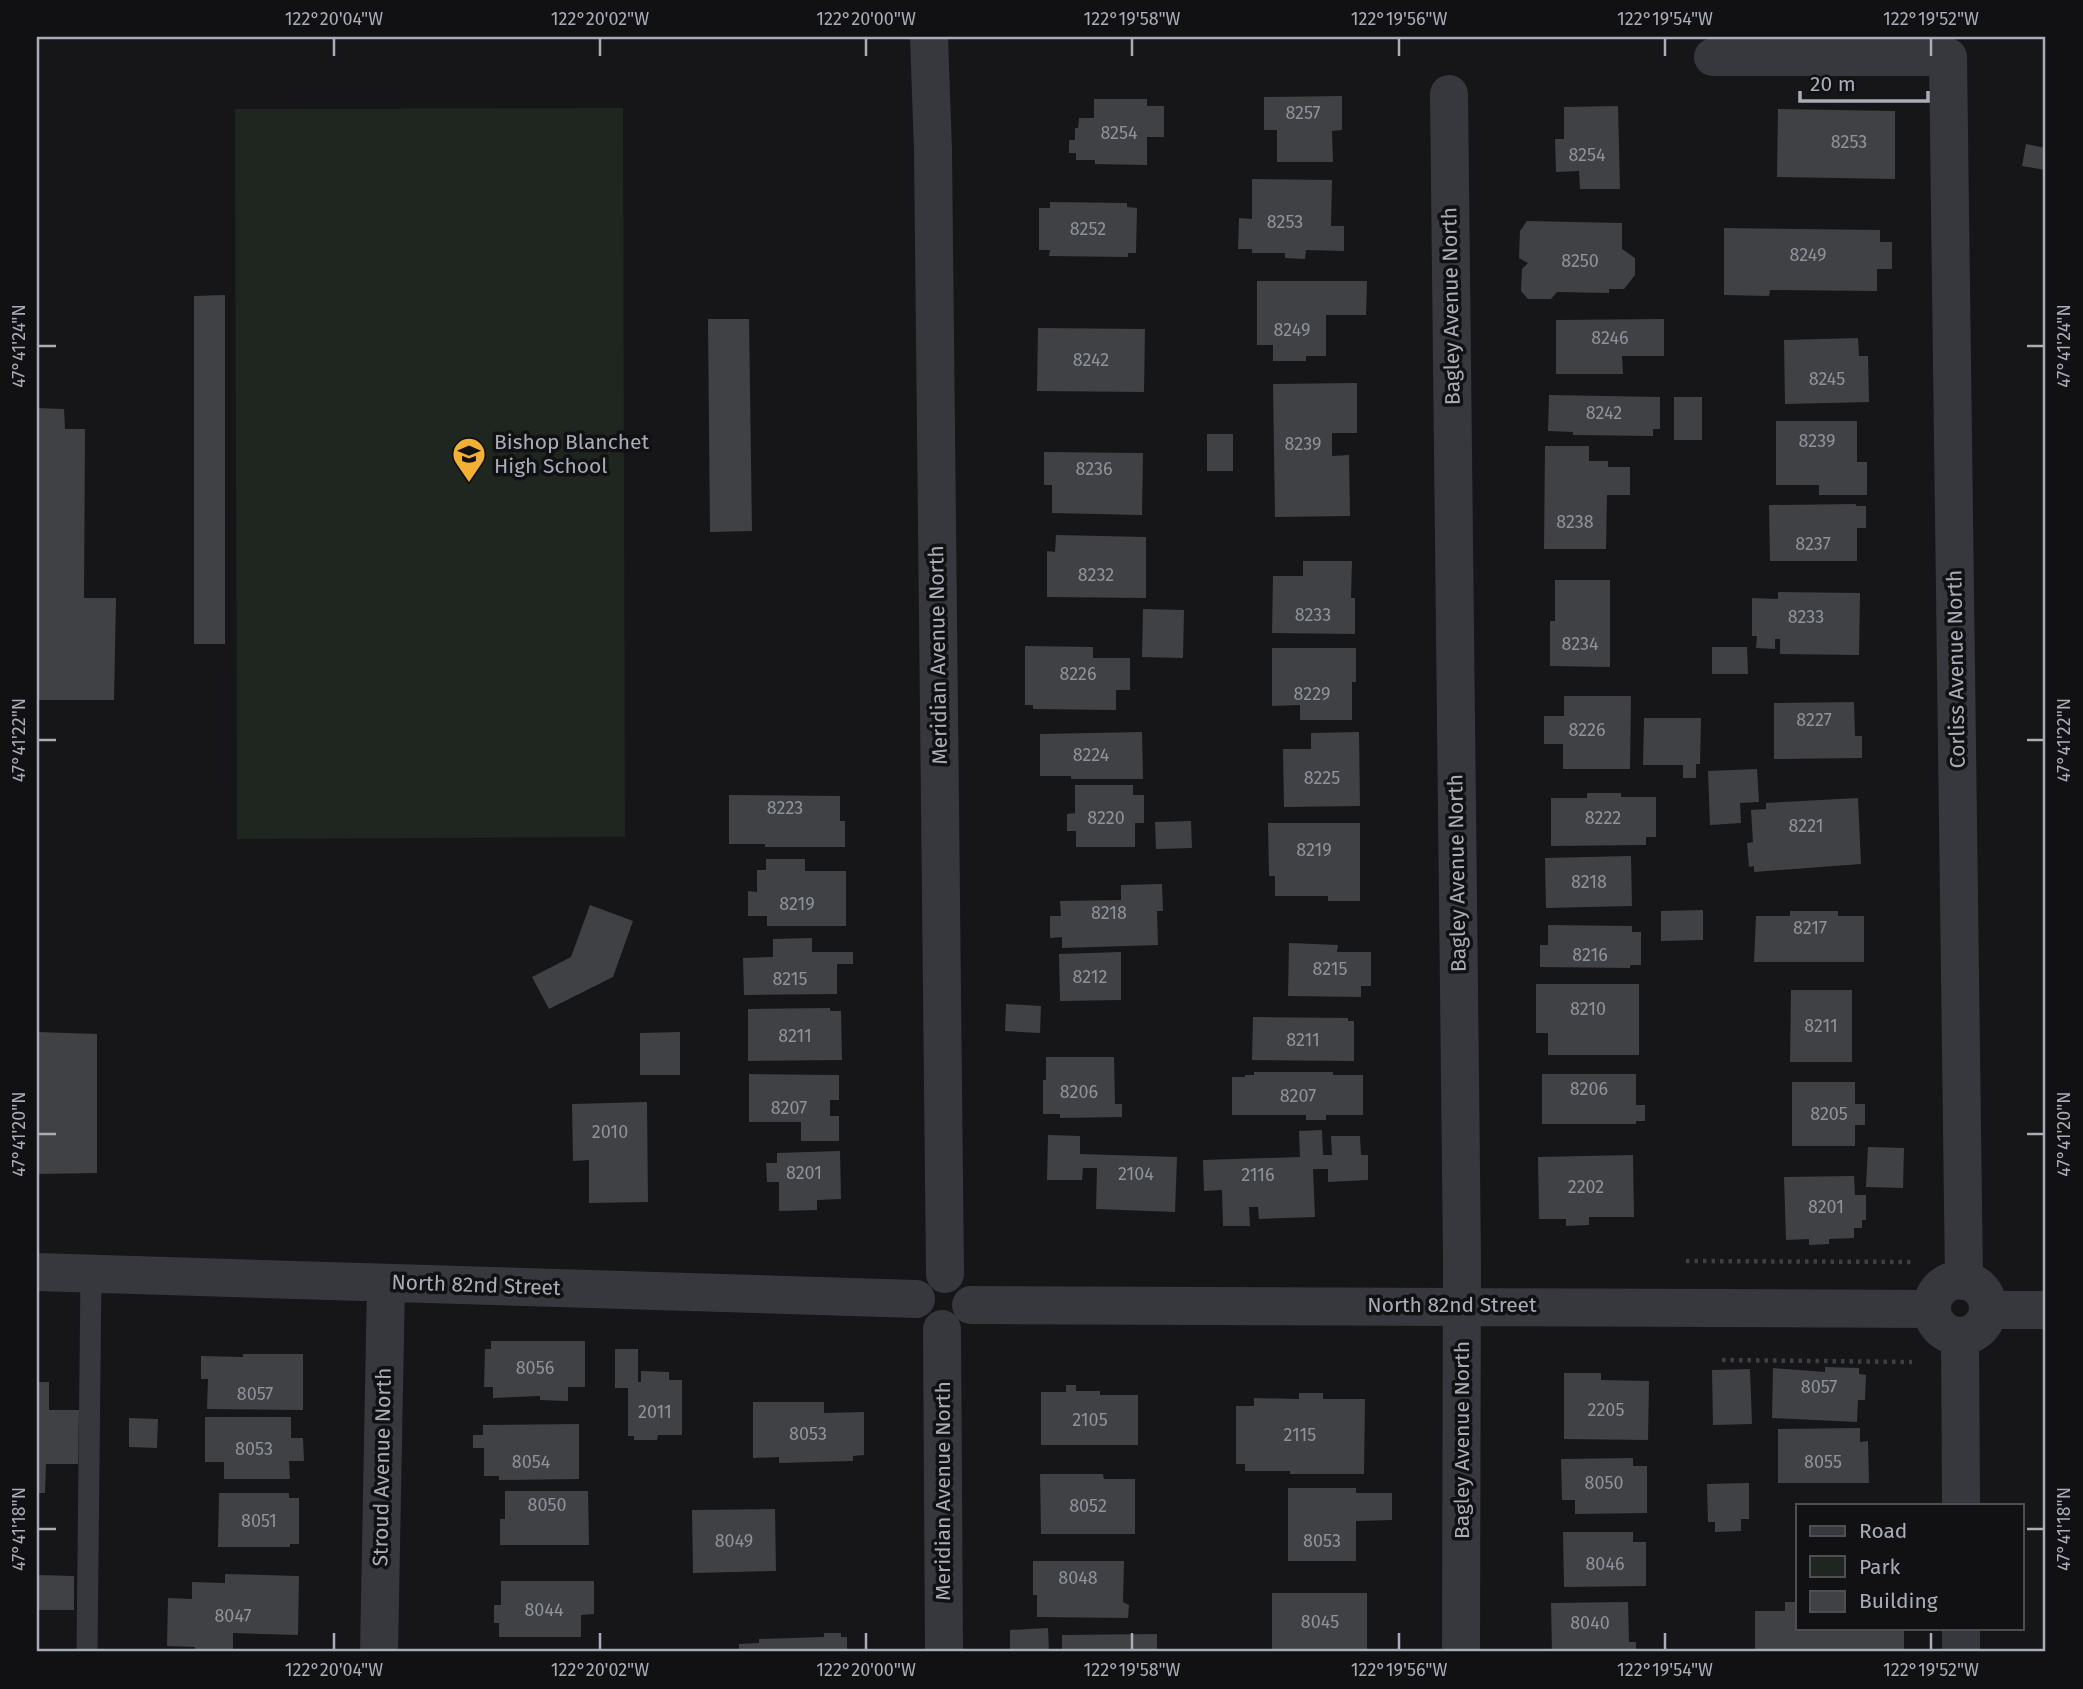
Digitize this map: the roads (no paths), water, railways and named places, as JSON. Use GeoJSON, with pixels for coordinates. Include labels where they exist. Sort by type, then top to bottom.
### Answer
{"type":"FeatureCollection","features":[{"type":"Feature","properties":{"kind":"street","name":"Meridian Avenue North"},"geometry":{"type":"LineString","coordinates":[[929,37],[933,150],[945,1274]]}},
{"type":"Feature","properties":{"kind":"street","name":"Corliss Avenue North"},"geometry":{"type":"LineString","coordinates":[[1713,57],[1948,57],[1964,1281]]}},
{"type":"Feature","properties":{"kind":"street","name":"Bagley Avenue North"},"geometry":{"type":"LineString","coordinates":[[1448,94],[1461,1305],[1461,1652]]}},
{"type":"Feature","properties":{"kind":"street","name":"North 82nd Street"},"geometry":{"type":"LineString","coordinates":[[37,1272],[916,1299]]}},
{"type":"Feature","properties":{"kind":"street"},"geometry":{"type":"LineString","coordinates":[[945,1274],[960,1280],[966,1286],[971,1304],[963,1322],[955,1327],[942,1329],[921,1318],[916,1299],[920,1286],[926,1280],[934,1275],[945,1274]]}},
{"type":"Feature","properties":{"kind":"street"},"geometry":{"type":"LineString","coordinates":[[1964,1281],[1976,1285],[1983,1292],[1989,1310],[1981,1328],[1974,1334],[1948,1334],[1935,1322],[1932,1309],[1934,1296],[1948,1283],[1964,1281]]}},
{"type":"Feature","properties":{"kind":"street","name":"Stroud Avenue North"},"geometry":{"type":"LineString","coordinates":[[379,1652],[386,1283]]}},
{"type":"Feature","properties":{"kind":"street","name":"North 82nd Street"},"geometry":{"type":"LineString","coordinates":[[971,1304],[1932,1309]]}},
{"type":"Feature","properties":{"kind":"street"},"geometry":{"type":"LineString","coordinates":[[1989,1310],[2046,1310]]}},
{"type":"Feature","properties":{"kind":"street","name":"Meridian Avenue North"},"geometry":{"type":"LineString","coordinates":[[942,1329],[944,1652]]}},
{"type":"Feature","properties":{"kind":"street"},"geometry":{"type":"LineString","coordinates":[[1960,1336],[1961,1504]]}},
{"type":"Feature","properties":{"kind":"street"},"geometry":{"type":"LineString","coordinates":[[1961,1630],[1961,1652]]}},
{"type":"Feature","properties":{"kind":"lane"},"geometry":{"type":"LineString","coordinates":[[87,1652],[91,1274]]}},
{"type":"Feature","properties":{"kind":"place","name":"Bishop Blanchet High School"},"geometry":{"type":"Point","coordinates":[469,484]}}]}
